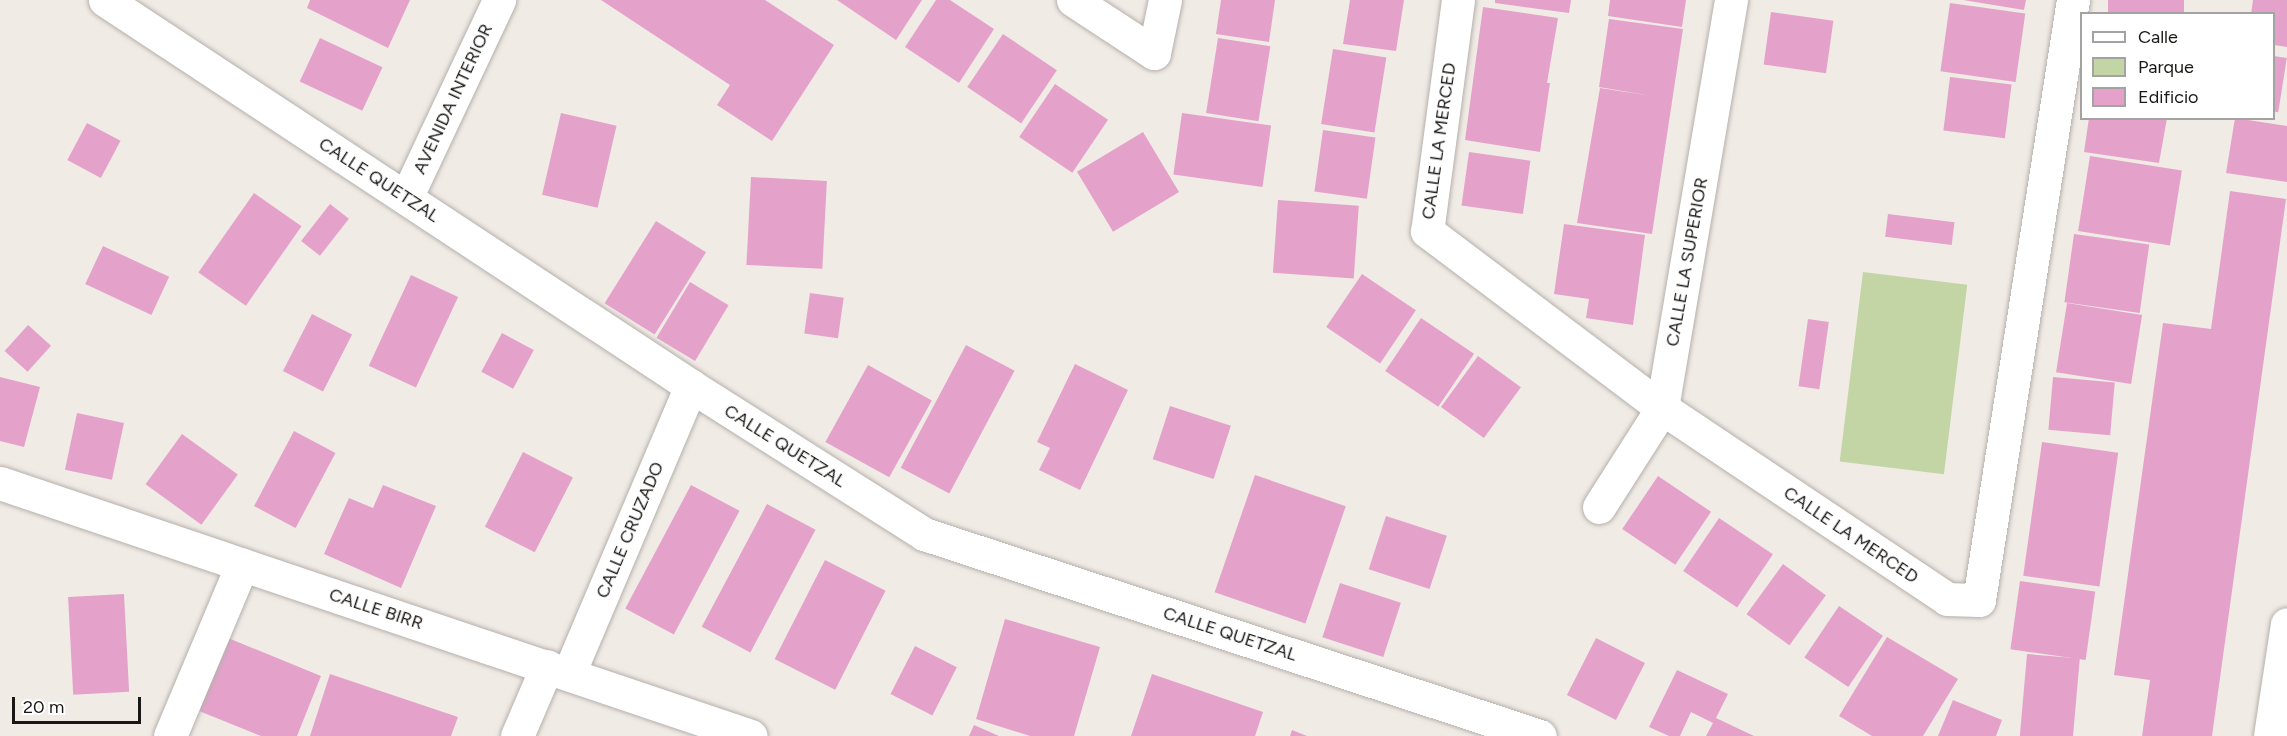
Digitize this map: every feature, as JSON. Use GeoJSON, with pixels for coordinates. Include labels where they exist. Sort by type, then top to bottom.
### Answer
{"type":"FeatureCollection","features":[{"type":"Feature","properties":{"kind":"street","name":"CALLE QUETZAL"},"geometry":{"type":"LineString","coordinates":[[105,0],[691,386],[924,534],[1540,736]]}},
{"type":"Feature","properties":{"kind":"street","name":"AVENIDA INTERIOR"},"geometry":{"type":"LineString","coordinates":[[406,198],[500,0]]}},
{"type":"Feature","properties":{"kind":"street"},"geometry":{"type":"LineString","coordinates":[[1073,0],[1154,53],[1165,0]]}},
{"type":"Feature","properties":{"kind":"street","name":"CALLE LA MERCED"},"geometry":{"type":"LineString","coordinates":[[1458,0],[1427,231],[1662,408],[1947,599],[1979,600],[2073,0]]}},
{"type":"Feature","properties":{"kind":"street","name":"CALLE LA SUPERIOR"},"geometry":{"type":"LineString","coordinates":[[1599,507],[1662,408],[1731,0]]}},
{"type":"Feature","properties":{"kind":"street","name":"CALLE CRUZADO"},"geometry":{"type":"LineString","coordinates":[[516,736],[558,670],[691,386]]}},
{"type":"Feature","properties":{"kind":"street","name":"CALLE BIRR"},"geometry":{"type":"LineString","coordinates":[[0,483],[752,736]]}},
{"type":"Feature","properties":{"kind":"street"},"geometry":{"type":"LineString","coordinates":[[170,736],[242,565]]}},
{"type":"Feature","properties":{"kind":"street"},"geometry":{"type":"LineString","coordinates":[[2270,736],[2287,624]]}},
{"type":"Feature","properties":{"kind":"green space"},"geometry":{"type":"Polygon","coordinates":[[[1863,272],[1967,285],[1944,474],[1840,462],[1863,272]]]}},
{"type":"Feature","properties":{"kind":"building"},"geometry":{"type":"Polygon","coordinates":[[[310,0],[410,0],[388,48],[307,8],[310,0]]]}},
{"type":"Feature","properties":{"kind":"building"},"geometry":{"type":"Polygon","coordinates":[[[601,0],[765,0],[834,45],[772,141],[717,105],[730,85],[601,0]]]}},
{"type":"Feature","properties":{"kind":"building"},"geometry":{"type":"Polygon","coordinates":[[[837,0],[922,0],[896,40],[837,0]]]}},
{"type":"Feature","properties":{"kind":"building"},"geometry":{"type":"Polygon","coordinates":[[[936,0],[950,0],[994,29],[959,83],[905,47],[936,0]]]}},
{"type":"Feature","properties":{"kind":"building"},"geometry":{"type":"Polygon","coordinates":[[[1221,0],[1275,0],[1269,42],[1216,34],[1221,0]]]}},
{"type":"Feature","properties":{"kind":"building"},"geometry":{"type":"Polygon","coordinates":[[[1350,0],[1404,0],[1396,51],[1343,44],[1350,0]]]}},
{"type":"Feature","properties":{"kind":"building"},"geometry":{"type":"Polygon","coordinates":[[[1495,0],[1571,0],[1569,13],[1495,3],[1495,0]]]}},
{"type":"Feature","properties":{"kind":"building"},"geometry":{"type":"Polygon","coordinates":[[[1610,0],[1686,0],[1682,27],[1608,16],[1610,0]]]}},
{"type":"Feature","properties":{"kind":"building"},"geometry":{"type":"Polygon","coordinates":[[[1963,0],[2026,0],[2024,10],[1963,0]]]}},
{"type":"Feature","properties":{"kind":"building"},"geometry":{"type":"Polygon","coordinates":[[[2108,0],[2184,0],[2184,12],[2108,12],[2108,0]]]}},
{"type":"Feature","properties":{"kind":"building"},"geometry":{"type":"Polygon","coordinates":[[[2253,0],[2287,0],[2287,47],[2275,45],[2275,12],[2251,12],[2253,0]]]}},
{"type":"Feature","properties":{"kind":"building"},"geometry":{"type":"Polygon","coordinates":[[[1950,3],[2025,14],[2016,82],[1940,71],[1950,3]]]}},
{"type":"Feature","properties":{"kind":"building"},"geometry":{"type":"Polygon","coordinates":[[[1483,7],[1558,18],[1547,83],[1550,83],[1540,152],[1465,140],[1483,7]]]}},
{"type":"Feature","properties":{"kind":"building"},"geometry":{"type":"Polygon","coordinates":[[[1771,12],[1833,21],[1826,73],[1764,64],[1771,12]]]}},
{"type":"Feature","properties":{"kind":"building"},"geometry":{"type":"Polygon","coordinates":[[[1609,19],[1683,29],[1652,234],[1577,223],[1600,88],[1652,96],[1599,87],[1609,19]]]}},
{"type":"Feature","properties":{"kind":"building"},"geometry":{"type":"Polygon","coordinates":[[[1003,34],[1057,70],[1021,123],[967,87],[1003,34]]]}},
{"type":"Feature","properties":{"kind":"building"},"geometry":{"type":"Polygon","coordinates":[[[320,38],[383,67],[362,111],[300,82],[320,38]]]}},
{"type":"Feature","properties":{"kind":"building"},"geometry":{"type":"Polygon","coordinates":[[[1218,38],[1270,46],[1258,121],[1206,113],[1218,38]]]}},
{"type":"Feature","properties":{"kind":"building"},"geometry":{"type":"Polygon","coordinates":[[[1333,49],[1386,57],[1374,133],[1321,124],[1333,49]]]}},
{"type":"Feature","properties":{"kind":"building"},"geometry":{"type":"Polygon","coordinates":[[[2275,56],[2287,58],[2278,112],[2275,112],[2275,56]]]}},
{"type":"Feature","properties":{"kind":"building"},"geometry":{"type":"Polygon","coordinates":[[[1950,77],[2012,85],[2005,138],[1943,131],[1950,77]]]}},
{"type":"Feature","properties":{"kind":"building"},"geometry":{"type":"Polygon","coordinates":[[[1055,84],[1108,120],[1072,173],[1019,137],[1055,84]]]}},
{"type":"Feature","properties":{"kind":"building"},"geometry":{"type":"Polygon","coordinates":[[[561,113],[617,126],[598,208],[542,195],[561,113]]]}},
{"type":"Feature","properties":{"kind":"building"},"geometry":{"type":"Polygon","coordinates":[[[1182,113],[1271,126],[1262,187],[1173,174],[1182,113]]]}},
{"type":"Feature","properties":{"kind":"building"},"geometry":{"type":"Polygon","coordinates":[[[2089,120],[2167,120],[2159,163],[2084,152],[2089,120]]]}},
{"type":"Feature","properties":{"kind":"building"},"geometry":{"type":"Polygon","coordinates":[[[2235,120],[2287,126],[2287,182],[2226,173],[2235,120]]]}},
{"type":"Feature","properties":{"kind":"building"},"geometry":{"type":"Polygon","coordinates":[[[87,123],[121,141],[101,178],[67,160],[87,123]]]}},
{"type":"Feature","properties":{"kind":"building"},"geometry":{"type":"Polygon","coordinates":[[[1323,130],[1375,137],[1367,199],[1314,191],[1323,130]]]}},
{"type":"Feature","properties":{"kind":"building"},"geometry":{"type":"Polygon","coordinates":[[[1143,132],[1179,192],[1113,232],[1077,172],[1143,132]]]}},
{"type":"Feature","properties":{"kind":"building"},"geometry":{"type":"Polygon","coordinates":[[[1469,152],[1530,161],[1523,214],[1461,205],[1469,152]]]}},
{"type":"Feature","properties":{"kind":"building"},"geometry":{"type":"Polygon","coordinates":[[[2090,156],[2182,171],[2170,246],[2078,231],[2090,156]]]}},
{"type":"Feature","properties":{"kind":"building"},"geometry":{"type":"Polygon","coordinates":[[[751,177],[827,181],[822,269],[746,265],[751,177]]]}},
{"type":"Feature","properties":{"kind":"building"},"geometry":{"type":"Polygon","coordinates":[[[2230,191],[2286,199],[2212,736],[2142,736],[2150,680],[2114,675],[2163,323],[2211,329],[2230,191]]]}},
{"type":"Feature","properties":{"kind":"building"},"geometry":{"type":"Polygon","coordinates":[[[254,193],[302,226],[246,306],[198,272],[254,193]]]}},
{"type":"Feature","properties":{"kind":"building"},"geometry":{"type":"Polygon","coordinates":[[[1278,200],[1359,206],[1354,278],[1273,273],[1278,200]]]}},
{"type":"Feature","properties":{"kind":"building"},"geometry":{"type":"Polygon","coordinates":[[[330,204],[349,219],[320,256],[301,241],[330,204]]]}},
{"type":"Feature","properties":{"kind":"building"},"geometry":{"type":"Polygon","coordinates":[[[1888,214],[1955,222],[1952,245],[1885,237],[1888,214]]]}},
{"type":"Feature","properties":{"kind":"building"},"geometry":{"type":"Polygon","coordinates":[[[656,221],[706,252],[655,335],[605,303],[656,221]]]}},
{"type":"Feature","properties":{"kind":"building"},"geometry":{"type":"Polygon","coordinates":[[[1564,224],[1645,235],[1633,325],[1586,318],[1589,299],[1554,294],[1564,224]]]}},
{"type":"Feature","properties":{"kind":"building"},"geometry":{"type":"Polygon","coordinates":[[[2074,234],[2149,245],[2140,313],[2064,302],[2074,234]]]}},
{"type":"Feature","properties":{"kind":"building"},"geometry":{"type":"Polygon","coordinates":[[[103,246],[169,277],[151,315],[85,284],[103,246]]]}},
{"type":"Feature","properties":{"kind":"building"},"geometry":{"type":"Polygon","coordinates":[[[1362,274],[1416,310],[1380,363],[1326,327],[1362,274]]]}},
{"type":"Feature","properties":{"kind":"building"},"geometry":{"type":"Polygon","coordinates":[[[411,275],[458,297],[416,388],[369,366],[411,275]]]}},
{"type":"Feature","properties":{"kind":"building"},"geometry":{"type":"Polygon","coordinates":[[[690,282],[729,305],[695,361],[657,338],[690,282]]]}},
{"type":"Feature","properties":{"kind":"building"},"geometry":{"type":"Polygon","coordinates":[[[810,293],[844,298],[838,338],[804,334],[810,293]]]}},
{"type":"Feature","properties":{"kind":"building"},"geometry":{"type":"Polygon","coordinates":[[[2067,303],[2142,315],[2131,384],[2056,372],[2067,303]]]}},
{"type":"Feature","properties":{"kind":"building"},"geometry":{"type":"Polygon","coordinates":[[[312,314],[352,334],[323,391],[283,371],[312,314]]]}},
{"type":"Feature","properties":{"kind":"building"},"geometry":{"type":"Polygon","coordinates":[[[1421,318],[1474,354],[1438,407],[1385,371],[1421,318]]]}},
{"type":"Feature","properties":{"kind":"building"},"geometry":{"type":"Polygon","coordinates":[[[1808,319],[1829,322],[1819,389],[1799,386],[1808,319]]]}},
{"type":"Feature","properties":{"kind":"building"},"geometry":{"type":"Polygon","coordinates":[[[28,325],[51,346],[28,372],[5,351],[28,325]]]}},
{"type":"Feature","properties":{"kind":"building"},"geometry":{"type":"Polygon","coordinates":[[[502,333],[534,350],[513,389],[481,372],[502,333]]]}},
{"type":"Feature","properties":{"kind":"building"},"geometry":{"type":"Polygon","coordinates":[[[966,345],[1015,371],[949,494],[901,468],[966,345]]]}},
{"type":"Feature","properties":{"kind":"building"},"geometry":{"type":"Polygon","coordinates":[[[1478,356],[1521,387],[1484,438],[1441,407],[1478,356]]]}},
{"type":"Feature","properties":{"kind":"building"},"geometry":{"type":"Polygon","coordinates":[[[1075,364],[1128,390],[1080,490],[1039,470],[1050,448],[1037,442],[1075,364]]]}},
{"type":"Feature","properties":{"kind":"building"},"geometry":{"type":"Polygon","coordinates":[[[868,365],[932,400],[889,477],[825,442],[868,365]]]}},
{"type":"Feature","properties":{"kind":"building"},"geometry":{"type":"Polygon","coordinates":[[[0,377],[40,387],[24,447],[0,441],[0,377]]]}},
{"type":"Feature","properties":{"kind":"building"},"geometry":{"type":"Polygon","coordinates":[[[2053,377],[2115,382],[2110,435],[2048,430],[2053,377]]]}},
{"type":"Feature","properties":{"kind":"building"},"geometry":{"type":"Polygon","coordinates":[[[1170,406],[1231,426],[1214,479],[1153,459],[1170,406]]]}},
{"type":"Feature","properties":{"kind":"building"},"geometry":{"type":"Polygon","coordinates":[[[77,413],[124,423],[112,480],[65,470],[77,413]]]}},
{"type":"Feature","properties":{"kind":"building"},"geometry":{"type":"Polygon","coordinates":[[[294,431],[335,453],[296,528],[254,506],[294,431]]]}},
{"type":"Feature","properties":{"kind":"building"},"geometry":{"type":"Polygon","coordinates":[[[182,434],[238,475],[201,525],[146,484],[182,434]]]}},
{"type":"Feature","properties":{"kind":"building"},"geometry":{"type":"Polygon","coordinates":[[[2042,442],[2118,453],[2099,586],[2023,576],[2042,442]]]}},
{"type":"Feature","properties":{"kind":"building"},"geometry":{"type":"Polygon","coordinates":[[[523,452],[573,477],[535,552],[485,527],[523,452]]]}},
{"type":"Feature","properties":{"kind":"building"},"geometry":{"type":"Polygon","coordinates":[[[1255,475],[1346,506],[1305,623],[1215,592],[1255,475]]]}},
{"type":"Feature","properties":{"kind":"building"},"geometry":{"type":"Polygon","coordinates":[[[1658,476],[1711,512],[1675,565],[1622,529],[1658,476]]]}},
{"type":"Feature","properties":{"kind":"building"},"geometry":{"type":"Polygon","coordinates":[[[383,485],[436,506],[401,588],[324,554],[349,498],[373,508],[383,485]]]}},
{"type":"Feature","properties":{"kind":"building"},"geometry":{"type":"Polygon","coordinates":[[[691,485],[740,511],[674,634],[625,609],[691,485]]]}},
{"type":"Feature","properties":{"kind":"building"},"geometry":{"type":"Polygon","coordinates":[[[767,504],[816,530],[750,653],[702,627],[767,504]]]}},
{"type":"Feature","properties":{"kind":"building"},"geometry":{"type":"Polygon","coordinates":[[[1386,516],[1447,536],[1430,589],[1369,569],[1386,516]]]}},
{"type":"Feature","properties":{"kind":"building"},"geometry":{"type":"Polygon","coordinates":[[[1719,518],[1773,554],[1737,607],[1683,571],[1719,518]]]}},
{"type":"Feature","properties":{"kind":"building"},"geometry":{"type":"Polygon","coordinates":[[[825,560],[886,591],[835,690],[775,659],[825,560]]]}},
{"type":"Feature","properties":{"kind":"building"},"geometry":{"type":"Polygon","coordinates":[[[1783,564],[1826,595],[1789,645],[1747,614],[1783,564]]]}},
{"type":"Feature","properties":{"kind":"building"},"geometry":{"type":"Polygon","coordinates":[[[2020,581],[2095,592],[2086,660],[2010,649],[2020,581]]]}},
{"type":"Feature","properties":{"kind":"building"},"geometry":{"type":"Polygon","coordinates":[[[1340,583],[1401,603],[1383,657],[1322,637],[1340,583]]]}},
{"type":"Feature","properties":{"kind":"building"},"geometry":{"type":"Polygon","coordinates":[[[124,594],[129,692],[73,695],[68,597],[124,594]]]}},
{"type":"Feature","properties":{"kind":"building"},"geometry":{"type":"Polygon","coordinates":[[[1839,606],[1883,636],[1848,687],[1804,657],[1839,606]]]}},
{"type":"Feature","properties":{"kind":"building"},"geometry":{"type":"Polygon","coordinates":[[[1005,619],[1100,647],[1074,736],[1030,736],[976,719],[1005,619]]]}},
{"type":"Feature","properties":{"kind":"building"},"geometry":{"type":"Polygon","coordinates":[[[1887,637],[1958,679],[1923,736],[1872,736],[1839,716],[1887,637]]]}},
{"type":"Feature","properties":{"kind":"building"},"geometry":{"type":"Polygon","coordinates":[[[228,638],[321,676],[297,736],[261,736],[199,711],[228,638]]]}},
{"type":"Feature","properties":{"kind":"building"},"geometry":{"type":"Polygon","coordinates":[[[1596,638],[1645,663],[1616,720],[1567,695],[1596,638]]]}},
{"type":"Feature","properties":{"kind":"building"},"geometry":{"type":"Polygon","coordinates":[[[915,646],[957,667],[932,715],[890,694],[915,646]]]}},
{"type":"Feature","properties":{"kind":"building"},"geometry":{"type":"Polygon","coordinates":[[[2027,654],[2080,659],[2073,736],[2020,736],[2027,654]]]}},
{"type":"Feature","properties":{"kind":"building"},"geometry":{"type":"Polygon","coordinates":[[[1677,670],[1728,694],[1716,718],[1754,736],[1706,736],[1713,723],[1691,712],[1680,736],[1669,736],[1649,727],[1677,670]]]}},
{"type":"Feature","properties":{"kind":"building"},"geometry":{"type":"Polygon","coordinates":[[[330,674],[458,717],[451,736],[310,736],[330,674]]]}},
{"type":"Feature","properties":{"kind":"building"},"geometry":{"type":"Polygon","coordinates":[[[1152,674],[1263,712],[1255,736],[1131,736],[1152,674]]]}},
{"type":"Feature","properties":{"kind":"building"},"geometry":{"type":"Polygon","coordinates":[[[1953,700],[2002,720],[1996,736],[1938,736],[1953,700]]]}},
{"type":"Feature","properties":{"kind":"building"},"geometry":{"type":"Polygon","coordinates":[[[974,725],[999,736],[969,736],[974,725]]]}},
{"type":"Feature","properties":{"kind":"building"},"geometry":{"type":"Polygon","coordinates":[[[1292,730],[1307,736],[1290,736],[1292,730]]]}}]}
